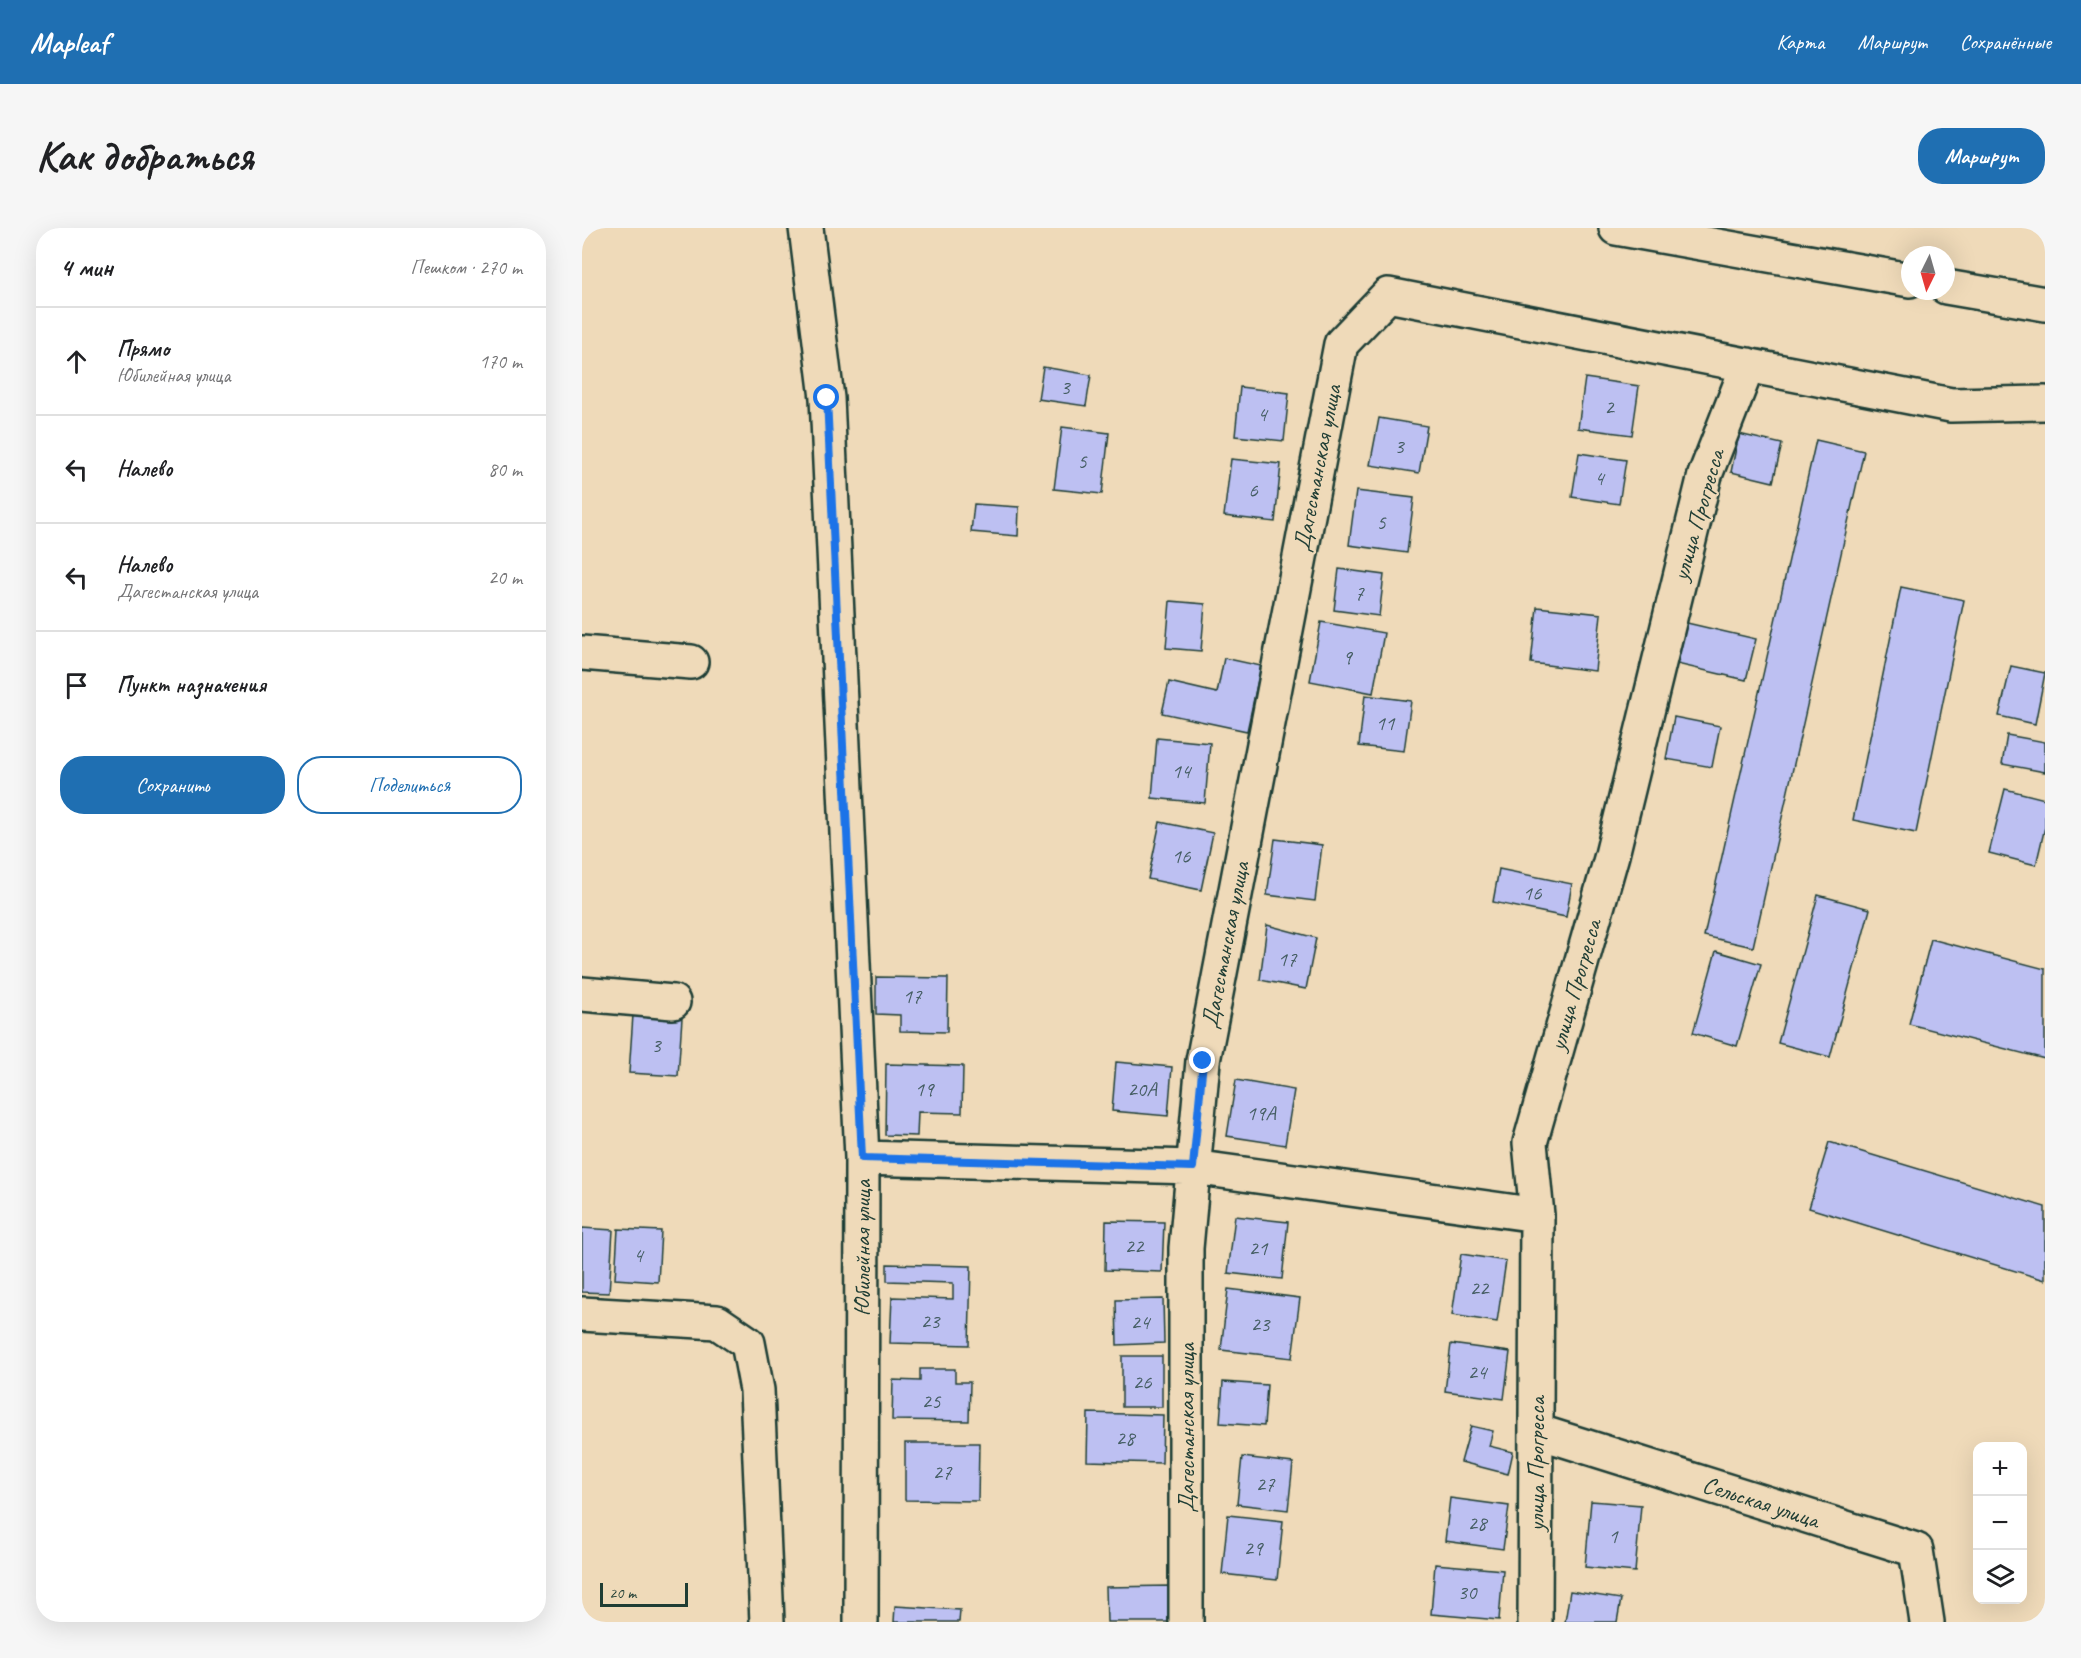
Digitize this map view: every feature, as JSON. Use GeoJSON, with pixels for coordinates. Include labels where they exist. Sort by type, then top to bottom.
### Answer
{"type":"FeatureCollection","features":[{"type":"Feature","properties":{"kind":"street","name":"Юбилейная улица"},"geometry":{"type":"LineString","coordinates":[[806,228],[827,398],[862,1158],[861,1622]]}},
{"type":"Feature","properties":{"kind":"street"},"geometry":{"type":"LineString","coordinates":[[1616,228],[1901,278]]}},
{"type":"Feature","properties":{"kind":"street"},"geometry":{"type":"LineString","coordinates":[[1955,289],[2045,304]]}},
{"type":"Feature","properties":{"kind":"street","name":"Дагестанская улица"},"geometry":{"type":"LineString","coordinates":[[1186,1622],[1186,1248],[1203,1061],[1341,344],[1388,295],[1748,365]]}},
{"type":"Feature","properties":{"kind":"street"},"geometry":{"type":"LineString","coordinates":[[1748,365],[1952,405],[2045,404]]}},
{"type":"Feature","properties":{"kind":"street","name":"улица Прогресса"},"geometry":{"type":"LineString","coordinates":[[1535,1622],[1537,1215],[1530,1143],[1612,855],[1705,475],[1748,365]]}},
{"type":"Feature","properties":{"kind":"street"},"geometry":{"type":"LineString","coordinates":[[582,653],[691,662]]}},
{"type":"Feature","properties":{"kind":"street"},"geometry":{"type":"LineString","coordinates":[[582,994],[673,1002]]}},
{"type":"Feature","properties":{"kind":"street"},"geometry":{"type":"LineString","coordinates":[[862,1158],[1193,1167],[1537,1215]]}},
{"type":"Feature","properties":{"kind":"street"},"geometry":{"type":"LineString","coordinates":[[582,1314],[717,1322],[748,1343],[757,1390],[767,1622]]}},
{"type":"Feature","properties":{"kind":"street","name":"Сельская улица"},"geometry":{"type":"LineString","coordinates":[[1536,1431],[1916,1550],[1927,1622]]}},
{"type":"Feature","properties":{"kind":"building"},"geometry":{"type":"Polygon","coordinates":[[[1043,367],[1091,375],[1086,406],[1038,399],[1043,367]]]}},
{"type":"Feature","properties":{"kind":"building"},"geometry":{"type":"Polygon","coordinates":[[[1585,378],[1639,386],[1632,435],[1578,428],[1585,378]]]}},
{"type":"Feature","properties":{"kind":"building"},"geometry":{"type":"Polygon","coordinates":[[[1240,387],[1289,393],[1284,441],[1235,436],[1240,387]]]}},
{"type":"Feature","properties":{"kind":"building"},"geometry":{"type":"Polygon","coordinates":[[[1379,418],[1427,426],[1419,473],[1370,465],[1379,418]]]}},
{"type":"Feature","properties":{"kind":"building"},"geometry":{"type":"Polygon","coordinates":[[[1062,427],[1109,433],[1102,494],[1054,489],[1062,427]]]}},
{"type":"Feature","properties":{"kind":"building"},"geometry":{"type":"Polygon","coordinates":[[[1739,434],[1782,444],[1773,482],[1731,472],[1739,434]]]}},
{"type":"Feature","properties":{"kind":"building"},"geometry":{"type":"Polygon","coordinates":[[[1816,440],[1864,451],[1753,947],[1704,936],[1816,440]]]}},
{"type":"Feature","properties":{"kind":"building"},"geometry":{"type":"Polygon","coordinates":[[[1579,453],[1626,460],[1619,504],[1572,497],[1579,453]]]}},
{"type":"Feature","properties":{"kind":"building"},"geometry":{"type":"Polygon","coordinates":[[[1231,459],[1281,464],[1275,522],[1224,516],[1231,459]]]}},
{"type":"Feature","properties":{"kind":"building"},"geometry":{"type":"Polygon","coordinates":[[[1356,491],[1414,498],[1407,553],[1349,545],[1356,491]]]}},
{"type":"Feature","properties":{"kind":"building"},"geometry":{"type":"Polygon","coordinates":[[[974,504],[1019,507],[1018,536],[971,532],[974,504]]]}},
{"type":"Feature","properties":{"kind":"building"},"geometry":{"type":"Polygon","coordinates":[[[1339,569],[1384,575],[1379,616],[1334,610],[1339,569]]]}},
{"type":"Feature","properties":{"kind":"building"},"geometry":{"type":"Polygon","coordinates":[[[1901,587],[1964,600],[1916,833],[1853,820],[1901,587]]]}},
{"type":"Feature","properties":{"kind":"building"},"geometry":{"type":"Polygon","coordinates":[[[1170,601],[1205,604],[1201,651],[1166,648],[1170,601]]]}},
{"type":"Feature","properties":{"kind":"building"},"geometry":{"type":"Polygon","coordinates":[[[1537,607],[1601,614],[1595,671],[1531,663],[1537,607]]]}},
{"type":"Feature","properties":{"kind":"building"},"geometry":{"type":"Polygon","coordinates":[[[1321,622],[1384,633],[1373,693],[1310,681],[1321,622]]]}},
{"type":"Feature","properties":{"kind":"building"},"geometry":{"type":"Polygon","coordinates":[[[1687,623],[1756,639],[1746,680],[1677,664],[1687,623]]]}},
{"type":"Feature","properties":{"kind":"building"},"geometry":{"type":"Polygon","coordinates":[[[1224,658],[1261,666],[1247,731],[1162,713],[1169,682],[1217,693],[1224,658]]]}},
{"type":"Feature","properties":{"kind":"building"},"geometry":{"type":"Polygon","coordinates":[[[2011,666],[2045,673],[2035,724],[1999,716],[2011,666]]]}},
{"type":"Feature","properties":{"kind":"building"},"geometry":{"type":"Polygon","coordinates":[[[1365,695],[1411,701],[1404,751],[1359,746],[1365,695]]]}},
{"type":"Feature","properties":{"kind":"building"},"geometry":{"type":"Polygon","coordinates":[[[1674,717],[1720,726],[1712,767],[1666,759],[1674,717]]]}},
{"type":"Feature","properties":{"kind":"building"},"geometry":{"type":"Polygon","coordinates":[[[2007,735],[2045,742],[2045,772],[2002,764],[2007,735]]]}},
{"type":"Feature","properties":{"kind":"building"},"geometry":{"type":"Polygon","coordinates":[[[1157,738],[1210,743],[1205,803],[1152,798],[1157,738]]]}},
{"type":"Feature","properties":{"kind":"building"},"geometry":{"type":"Polygon","coordinates":[[[2005,789],[2045,799],[2045,827],[2036,865],[1989,853],[2005,789]]]}},
{"type":"Feature","properties":{"kind":"building"},"geometry":{"type":"Polygon","coordinates":[[[1160,822],[1213,833],[1201,890],[1148,879],[1160,822]]]}},
{"type":"Feature","properties":{"kind":"building"},"geometry":{"type":"Polygon","coordinates":[[[1275,839],[1322,845],[1315,901],[1267,895],[1275,839]]]}},
{"type":"Feature","properties":{"kind":"building"},"geometry":{"type":"Polygon","coordinates":[[[1499,869],[1572,884],[1566,917],[1493,902],[1499,869]]]}},
{"type":"Feature","properties":{"kind":"building"},"geometry":{"type":"Polygon","coordinates":[[[1818,895],[1870,909],[1830,1057],[1778,1043],[1818,895]]]}},
{"type":"Feature","properties":{"kind":"building"},"geometry":{"type":"Polygon","coordinates":[[[1267,925],[1316,938],[1306,989],[1260,980],[1267,925]]]}},
{"type":"Feature","properties":{"kind":"building"},"geometry":{"type":"Polygon","coordinates":[[[1931,939],[2045,969],[2045,1059],[1909,1024],[1931,939]]]}},
{"type":"Feature","properties":{"kind":"building"},"geometry":{"type":"Polygon","coordinates":[[[1716,951],[1761,964],[1737,1046],[1693,1033],[1716,951]]]}},
{"type":"Feature","properties":{"kind":"building"},"geometry":{"type":"Polygon","coordinates":[[[876,977],[948,978],[947,1032],[900,1031],[900,1015],[876,1014],[876,977]]]}},
{"type":"Feature","properties":{"kind":"building"},"geometry":{"type":"Polygon","coordinates":[[[633,1015],[682,1018],[678,1076],[629,1073],[633,1015]]]}},
{"type":"Feature","properties":{"kind":"building"},"geometry":{"type":"Polygon","coordinates":[[[1116,1062],[1172,1067],[1168,1116],[1112,1111],[1116,1062]]]}},
{"type":"Feature","properties":{"kind":"building"},"geometry":{"type":"Polygon","coordinates":[[[886,1064],[963,1066],[962,1113],[918,1112],[917,1136],[885,1135],[886,1064]]]}},
{"type":"Feature","properties":{"kind":"building"},"geometry":{"type":"Polygon","coordinates":[[[1236,1080],[1294,1090],[1285,1145],[1227,1136],[1236,1080]]]}},
{"type":"Feature","properties":{"kind":"building"},"geometry":{"type":"Polygon","coordinates":[[[1829,1142],[2045,1207],[2045,1280],[1809,1208],[1829,1142]]]}},
{"type":"Feature","properties":{"kind":"building"},"geometry":{"type":"Polygon","coordinates":[[[1235,1216],[1288,1222],[1282,1279],[1228,1273],[1235,1216]]]}},
{"type":"Feature","properties":{"kind":"building"},"geometry":{"type":"Polygon","coordinates":[[[1106,1221],[1164,1222],[1162,1272],[1105,1270],[1106,1221]]]}},
{"type":"Feature","properties":{"kind":"building"},"geometry":{"type":"Polygon","coordinates":[[[582,1228],[613,1230],[609,1293],[582,1292],[582,1228]]]}},
{"type":"Feature","properties":{"kind":"building"},"geometry":{"type":"Polygon","coordinates":[[[618,1229],[661,1231],[658,1282],[615,1279],[618,1229]]]}},
{"type":"Feature","properties":{"kind":"building"},"geometry":{"type":"Polygon","coordinates":[[[1461,1254],[1506,1261],[1497,1322],[1452,1315],[1461,1254]]]}},
{"type":"Feature","properties":{"kind":"building"},"geometry":{"type":"Polygon","coordinates":[[[887,1264],[971,1266],[969,1345],[890,1343],[892,1297],[953,1299],[953,1283],[887,1281],[887,1264]]]}},
{"type":"Feature","properties":{"kind":"building"},"geometry":{"type":"Polygon","coordinates":[[[1228,1289],[1300,1298],[1292,1358],[1221,1350],[1228,1289]]]}},
{"type":"Feature","properties":{"kind":"building"},"geometry":{"type":"Polygon","coordinates":[[[1163,1299],[1164,1343],[1117,1345],[1116,1300],[1163,1299]]]}},
{"type":"Feature","properties":{"kind":"building"},"geometry":{"type":"Polygon","coordinates":[[[1451,1344],[1510,1352],[1504,1399],[1445,1391],[1451,1344]]]}},
{"type":"Feature","properties":{"kind":"building"},"geometry":{"type":"Polygon","coordinates":[[[1122,1356],[1162,1356],[1162,1407],[1122,1407],[1122,1356]]]}},
{"type":"Feature","properties":{"kind":"building"},"geometry":{"type":"Polygon","coordinates":[[[920,1369],[955,1369],[955,1382],[970,1382],[969,1421],[892,1420],[893,1380],[920,1381],[920,1369]]]}},
{"type":"Feature","properties":{"kind":"building"},"geometry":{"type":"Polygon","coordinates":[[[1223,1382],[1267,1385],[1264,1426],[1220,1423],[1223,1382]]]}},
{"type":"Feature","properties":{"kind":"building"},"geometry":{"type":"Polygon","coordinates":[[[1088,1413],[1163,1415],[1162,1463],[1087,1461],[1088,1413]]]}},
{"type":"Feature","properties":{"kind":"building"},"geometry":{"type":"Polygon","coordinates":[[[1471,1426],[1493,1431],[1489,1446],[1513,1452],[1508,1474],[1461,1462],[1471,1426]]]}},
{"type":"Feature","properties":{"kind":"building"},"geometry":{"type":"Polygon","coordinates":[[[905,1443],[979,1443],[978,1501],[905,1500],[905,1443]]]}},
{"type":"Feature","properties":{"kind":"building"},"geometry":{"type":"Polygon","coordinates":[[[1242,1457],[1293,1463],[1288,1510],[1237,1504],[1242,1457]]]}},
{"type":"Feature","properties":{"kind":"building"},"geometry":{"type":"Polygon","coordinates":[[[1450,1498],[1509,1506],[1503,1549],[1445,1541],[1450,1498]]]}},
{"type":"Feature","properties":{"kind":"building"},"geometry":{"type":"Polygon","coordinates":[[[1591,1501],[1641,1505],[1635,1572],[1585,1567],[1591,1501]]]}},
{"type":"Feature","properties":{"kind":"building"},"geometry":{"type":"Polygon","coordinates":[[[1228,1515],[1283,1521],[1277,1580],[1222,1574],[1228,1515]]]}},
{"type":"Feature","properties":{"kind":"building"},"geometry":{"type":"Polygon","coordinates":[[[1435,1564],[1503,1570],[1499,1620],[1431,1614],[1435,1564]]]}},
{"type":"Feature","properties":{"kind":"building"},"geometry":{"type":"Polygon","coordinates":[[[1170,1586],[1170,1622],[1107,1622],[1106,1587],[1170,1586]]]}},
{"type":"Feature","properties":{"kind":"building"},"geometry":{"type":"Polygon","coordinates":[[[1570,1591],[1621,1599],[1617,1622],[1565,1622],[1570,1591]]]}},
{"type":"Feature","properties":{"kind":"building"},"geometry":{"type":"Polygon","coordinates":[[[895,1606],[960,1610],[959,1622],[894,1622],[895,1606]]]}},
{"type":"Feature","properties":{"kind":"route"},"geometry":{"type":"LineString","coordinates":[[827,398],[862,1158],[1193,1167],[1203,1061]]}}]}
